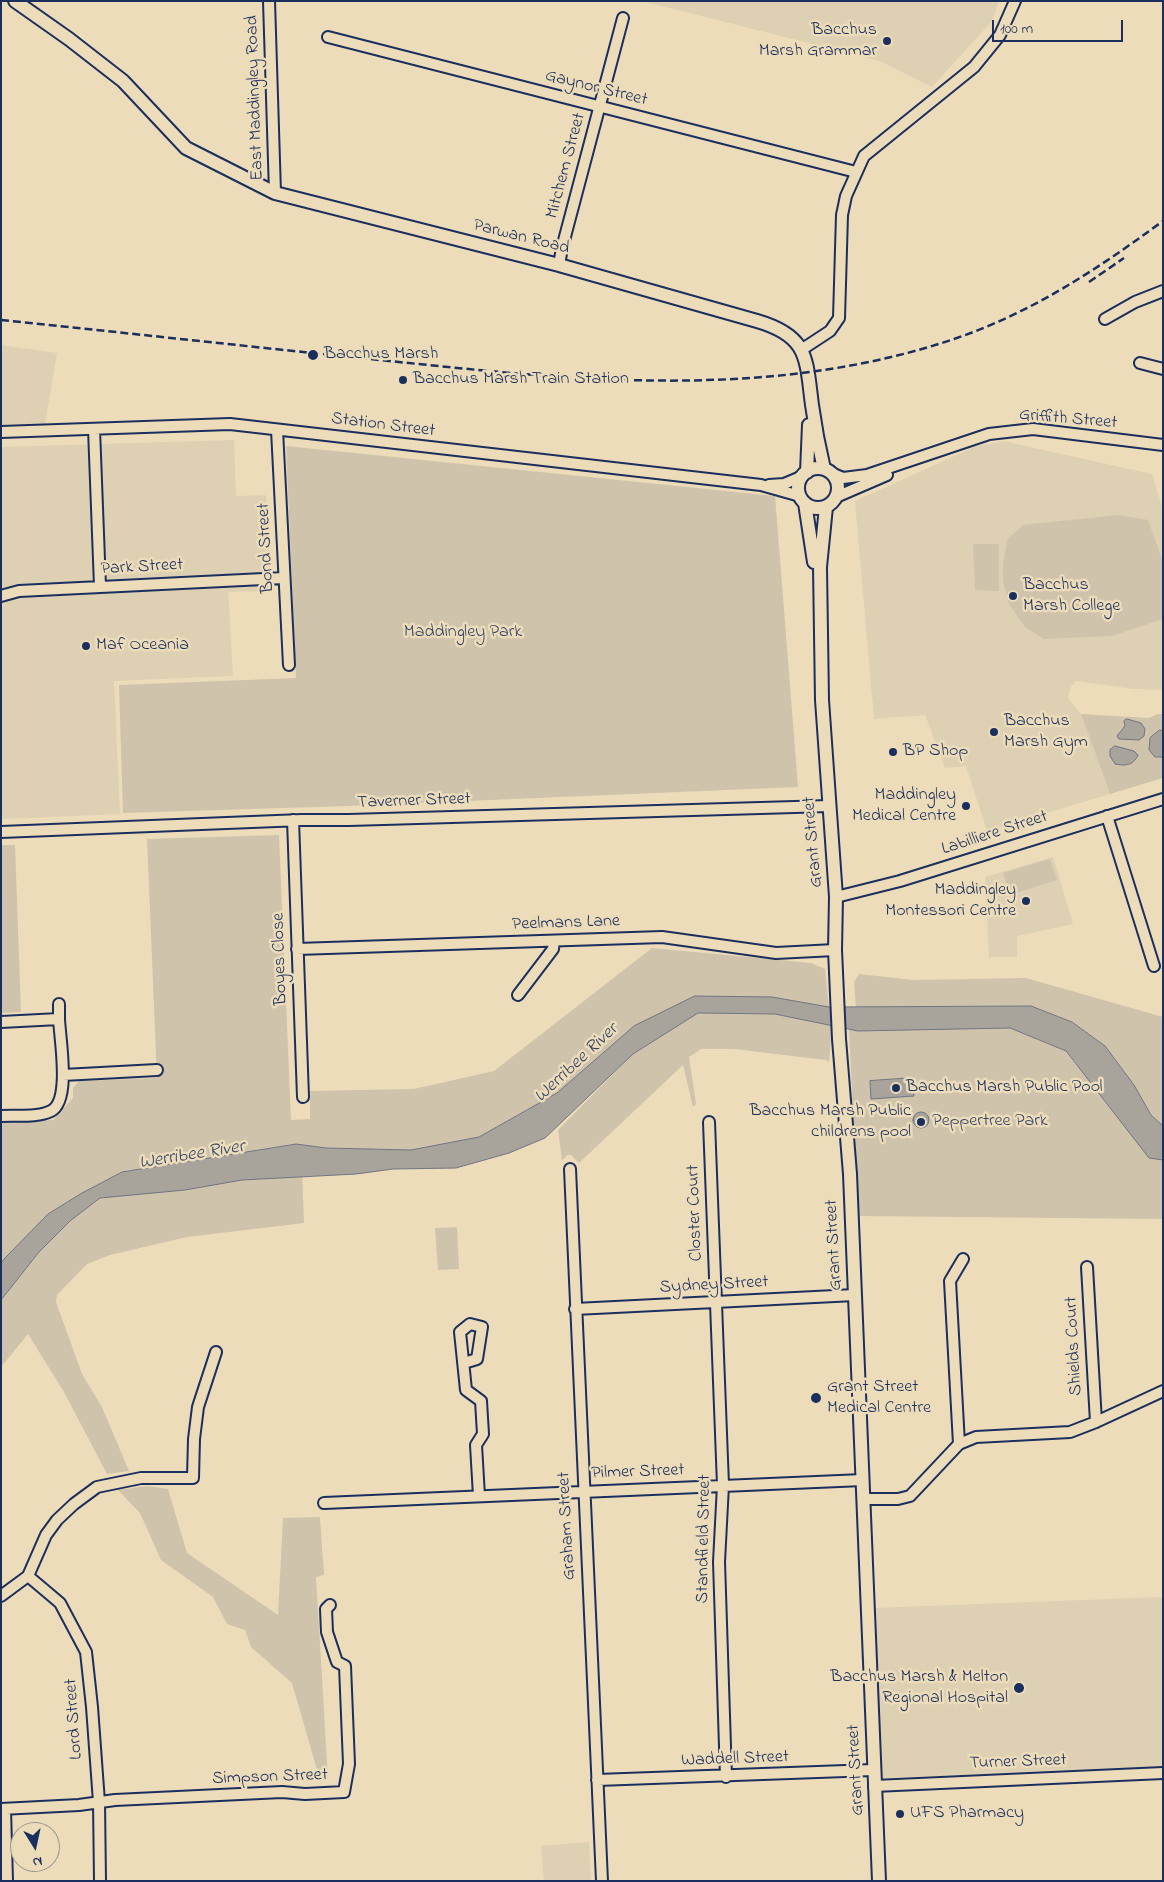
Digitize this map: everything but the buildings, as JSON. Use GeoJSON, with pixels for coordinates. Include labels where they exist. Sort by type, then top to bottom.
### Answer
{"type":"FeatureCollection","features":[{"type":"Feature","properties":{"kind":"main road","name":"Parwan Road"},"geometry":{"type":"LineString","coordinates":[[14,1],[69,39],[123,81],[186,148],[275,193],[559,265],[766,323],[786,334],[802,350]]}},
{"type":"Feature","properties":{"kind":"main road"},"geometry":{"type":"LineString","coordinates":[[802,350],[808,365],[810,395],[805,474],[799,486],[803,500],[816,508],[826,506],[836,497],[838,484],[827,471],[810,395]]}},
{"type":"Feature","properties":{"kind":"main road"},"geometry":{"type":"LineString","coordinates":[[805,474],[816,469],[827,471]]}},
{"type":"Feature","properties":{"kind":"main road","name":"Grant Street"},"geometry":{"type":"LineString","coordinates":[[803,500],[820,609]]}},
{"type":"Feature","properties":{"kind":"main road","name":"Grant Street"},"geometry":{"type":"LineString","coordinates":[[826,506],[821,537],[820,609],[829,806],[836,897],[835,950],[839,1039],[850,1174],[879,1881]]}},
{"type":"Feature","properties":{"kind":"street","name":"East Maddingley Road"},"geometry":{"type":"LineString","coordinates":[[269,1],[275,193]]}},
{"type":"Feature","properties":{"kind":"street"},"geometry":{"type":"LineString","coordinates":[[802,350],[830,331],[839,318],[842,215],[846,196],[864,156],[974,67],[1000,35],[1015,1]]}},
{"type":"Feature","properties":{"kind":"street","name":"Mitchem Street"},"geometry":{"type":"LineString","coordinates":[[559,265],[623,18]]}},
{"type":"Feature","properties":{"kind":"street","name":"Gaynor Street"},"geometry":{"type":"LineString","coordinates":[[328,37],[856,172]]}},
{"type":"Feature","properties":{"kind":"street"},"geometry":{"type":"LineString","coordinates":[[1105,319],[1135,302],[1163,291]]}},
{"type":"Feature","properties":{"kind":"street"},"geometry":{"type":"LineString","coordinates":[[1140,363],[1163,369]]}},
{"type":"Feature","properties":{"kind":"street","name":"Station Street"},"geometry":{"type":"LineString","coordinates":[[1,432],[230,424],[761,485],[784,484],[805,474]]}},
{"type":"Feature","properties":{"kind":"street"},"geometry":{"type":"LineString","coordinates":[[94,429],[100,586]]}},
{"type":"Feature","properties":{"kind":"street","name":"Griffith Street"},"geometry":{"type":"LineString","coordinates":[[827,471],[843,478],[867,475],[971,440],[1004,431],[1033,429],[1162,447]]}},
{"type":"Feature","properties":{"kind":"street","name":"Bond Street"},"geometry":{"type":"LineString","coordinates":[[278,430],[289,665]]}},
{"type":"Feature","properties":{"kind":"street","name":"Griffith Street"},"geometry":{"type":"LineString","coordinates":[[836,497],[971,440]]}},
{"type":"Feature","properties":{"kind":"street","name":"Station Street"},"geometry":{"type":"LineString","coordinates":[[761,485],[803,500]]}},
{"type":"Feature","properties":{"kind":"street","name":"Park Street"},"geometry":{"type":"LineString","coordinates":[[1,596],[19,590],[284,578]]}},
{"type":"Feature","properties":{"kind":"street","name":"Labilliere Street"},"geometry":{"type":"LineString","coordinates":[[836,897],[900,881],[1163,799]]}},
{"type":"Feature","properties":{"kind":"street","name":"Taverner Street"},"geometry":{"type":"LineString","coordinates":[[1,832],[293,820],[829,806]]}},
{"type":"Feature","properties":{"kind":"street"},"geometry":{"type":"LineString","coordinates":[[1107,816],[1154,966]]}},
{"type":"Feature","properties":{"kind":"street","name":"Boyes Close"},"geometry":{"type":"LineString","coordinates":[[293,820],[303,1097]]}},
{"type":"Feature","properties":{"kind":"street","name":"Peelmans Lane"},"geometry":{"type":"LineString","coordinates":[[297,950],[662,937],[776,953],[835,950]]}},
{"type":"Feature","properties":{"kind":"street"},"geometry":{"type":"LineString","coordinates":[[518,995],[553,949],[554,941]]}},
{"type":"Feature","properties":{"kind":"street"},"geometry":{"type":"LineString","coordinates":[[1,1116],[42,1114],[51,1111],[59,1104],[63,1093],[63,1075],[59,1004]]}},
{"type":"Feature","properties":{"kind":"street"},"geometry":{"type":"LineString","coordinates":[[1,1022],[59,1019]]}},
{"type":"Feature","properties":{"kind":"street"},"geometry":{"type":"LineString","coordinates":[[63,1075],[157,1070]]}},
{"type":"Feature","properties":{"kind":"street","name":"Closter Court"},"geometry":{"type":"LineString","coordinates":[[708,1122],[715,1302]]}},
{"type":"Feature","properties":{"kind":"street","name":"Graham Street"},"geometry":{"type":"LineString","coordinates":[[570,1169],[602,1881]]}},
{"type":"Feature","properties":{"kind":"street"},"geometry":{"type":"LineString","coordinates":[[959,1444],[950,1282],[963,1259]]}},
{"type":"Feature","properties":{"kind":"street","name":"Shields Court"},"geometry":{"type":"LineString","coordinates":[[1087,1267],[1096,1422]]}},
{"type":"Feature","properties":{"kind":"street","name":"Sydney Street"},"geometry":{"type":"LineString","coordinates":[[575,1309],[855,1296]]}},
{"type":"Feature","properties":{"kind":"street","name":"Standfield Street"},"geometry":{"type":"LineString","coordinates":[[715,1302],[723,1486],[719,1562],[726,1777]]}},
{"type":"Feature","properties":{"kind":"street"},"geometry":{"type":"LineString","coordinates":[[1,1596],[28,1576],[46,1536],[57,1520],[74,1504],[97,1487],[141,1478],[193,1478],[198,1407],[216,1352]]}},
{"type":"Feature","properties":{"kind":"street"},"geometry":{"type":"LineString","coordinates":[[464,1363],[466,1390],[481,1401],[483,1434],[476,1445],[479,1496]]}},
{"type":"Feature","properties":{"kind":"street"},"geometry":{"type":"LineString","coordinates":[[864,1499],[898,1499],[910,1496],[959,1444],[976,1437],[1070,1432],[1163,1391]]}},
{"type":"Feature","properties":{"kind":"street","name":"Pilmer Street"},"geometry":{"type":"LineString","coordinates":[[324,1503],[863,1480]]}},
{"type":"Feature","properties":{"kind":"street","name":"Lord Street"},"geometry":{"type":"LineString","coordinates":[[28,1576],[60,1603],[86,1652],[99,1802],[100,1881]]}},
{"type":"Feature","properties":{"kind":"street","name":"Simpson Street"},"geometry":{"type":"LineString","coordinates":[[3,1809],[282,1792],[305,1794],[344,1792],[349,1764],[347,1682],[345,1666],[337,1662],[327,1632],[326,1609],[330,1604]]}},
{"type":"Feature","properties":{"kind":"street","name":"Waddell Street"},"geometry":{"type":"LineString","coordinates":[[597,1780],[726,1777],[874,1770]]}},
{"type":"Feature","properties":{"kind":"street","name":"Turner Street"},"geometry":{"type":"LineString","coordinates":[[874,1786],[1163,1773]]}},
{"type":"Feature","properties":{"kind":"street"},"geometry":{"type":"LineString","coordinates":[[3,1809],[7,1881]]}},
{"type":"Feature","properties":{"kind":"shaded area","name":"Bacchus Marsh Grammar"},"geometry":{"type":"Polygon","coordinates":[[[642,1],[999,1],[992,21],[932,87],[880,61],[642,1]]]}},
{"type":"Feature","properties":{"kind":"shaded area"},"geometry":{"type":"Polygon","coordinates":[[[1,345],[57,353],[45,424],[1,425],[1,345]]]}},
{"type":"Feature","properties":{"kind":"shaded area"},"geometry":{"type":"Polygon","coordinates":[[[234,440],[236,496],[266,495],[272,591],[228,592],[233,676],[114,681],[120,814],[1,819],[1,447],[234,440]]]}},
{"type":"Feature","properties":{"kind":"shaded area","name":"Bacchus Marsh College"},"geometry":{"type":"Polygon","coordinates":[[[1003,441],[1152,474],[1163,510],[1163,690],[1134,689],[1076,681],[1071,686],[1068,698],[1081,714],[1110,794],[987,831],[966,766],[945,768],[925,715],[874,719],[855,501],[974,447],[1003,441]]]}},
{"type":"Feature","properties":{"kind":"shaded area"},"geometry":{"type":"Polygon","coordinates":[[[1127,719],[1141,723],[1145,729],[1144,736],[1139,740],[1119,739],[1117,736],[1125,726],[1124,721],[1127,719]]]}},
{"type":"Feature","properties":{"kind":"shaded area"},"geometry":{"type":"Polygon","coordinates":[[[1160,730],[1163,731],[1163,757],[1155,757],[1149,750],[1150,738],[1160,730]]]}},
{"type":"Feature","properties":{"kind":"shaded area"},"geometry":{"type":"Polygon","coordinates":[[[1115,746],[1134,751],[1138,755],[1134,761],[1128,764],[1115,764],[1110,756],[1110,750],[1115,746]]]}},
{"type":"Feature","properties":{"kind":"shaded area","name":"Maddingley Montessori Centre"},"geometry":{"type":"Polygon","coordinates":[[[1053,857],[1073,924],[1017,936],[1017,957],[989,957],[985,877],[1053,857]]]}},
{"type":"Feature","properties":{"kind":"shaded area"},"geometry":{"type":"Polygon","coordinates":[[[695,996],[772,997],[829,1007],[1031,1006],[1072,1022],[1105,1046],[1134,1085],[1151,1115],[1163,1126],[1163,1160],[1149,1158],[1066,1051],[1010,1028],[858,1031],[775,1014],[698,1013],[633,1054],[545,1138],[509,1153],[456,1168],[393,1169],[356,1174],[242,1180],[185,1190],[100,1198],[70,1221],[39,1252],[1,1300],[1,1263],[5,1258],[48,1214],[122,1172],[296,1144],[326,1148],[411,1150],[479,1137],[557,1093],[634,1026],[695,996]]]}},
{"type":"Feature","properties":{"kind":"shaded area"},"geometry":{"type":"Polygon","coordinates":[[[913,1078],[914,1096],[871,1099],[870,1081],[913,1078]]]}},
{"type":"Feature","properties":{"kind":"shaded area","name":"Bacchus Marsh Public childrens pool"},"geometry":{"type":"Polygon","coordinates":[[[921,1112],[929,1120],[921,1128],[913,1120],[921,1112]]]}},
{"type":"Feature","properties":{"kind":"shaded area","name":"Bacchus Marsh & Melton Regional Hospital"},"geometry":{"type":"Polygon","coordinates":[[[1163,1597],[1163,1768],[879,1778],[873,1608],[1163,1597]]]}},
{"type":"Feature","properties":{"kind":"shaded area"},"geometry":{"type":"Polygon","coordinates":[[[589,1842],[591,1881],[544,1881],[541,1846],[589,1842]]]}},
{"type":"Feature","properties":{"kind":"green space","name":"Maddingley Park"},"geometry":{"type":"Polygon","coordinates":[[[286,446],[775,496],[798,787],[348,806],[123,813],[119,685],[296,678],[286,446]]]}},
{"type":"Feature","properties":{"kind":"green space"},"geometry":{"type":"Polygon","coordinates":[[[1119,515],[1148,520],[1163,562],[1163,619],[1112,636],[1044,639],[1025,627],[1009,604],[1003,581],[1003,564],[1007,540],[1023,525],[1119,515]]]}},
{"type":"Feature","properties":{"kind":"green space"},"geometry":{"type":"Polygon","coordinates":[[[973,544],[999,544],[999,591],[975,590],[973,544]]]}},
{"type":"Feature","properties":{"kind":"green space"},"geometry":{"type":"Polygon","coordinates":[[[1081,714],[1149,718],[1163,714],[1163,778],[1110,794],[1081,714]]]}},
{"type":"Feature","properties":{"kind":"green space"},"geometry":{"type":"Polygon","coordinates":[[[279,835],[291,1120],[310,1119],[310,1091],[414,1089],[494,1071],[652,948],[811,963],[825,969],[829,1007],[772,997],[634,1026],[557,1093],[479,1137],[411,1150],[326,1148],[293,1144],[122,1172],[48,1214],[1,1263],[1,1122],[53,1120],[73,1098],[73,1088],[79,1081],[157,1078],[147,839],[279,835]]]}},
{"type":"Feature","properties":{"kind":"green space"},"geometry":{"type":"Polygon","coordinates":[[[1,845],[15,845],[21,1012],[1,1013],[1,845]]]}},
{"type":"Feature","properties":{"kind":"green space"},"geometry":{"type":"Polygon","coordinates":[[[1050,859],[1057,880],[1010,895],[1003,873],[1050,859]]]}},
{"type":"Feature","properties":{"kind":"green space"},"geometry":{"type":"Polygon","coordinates":[[[859,974],[913,980],[1026,978],[1163,1017],[1163,1126],[1151,1115],[1134,1085],[1105,1046],[1072,1022],[1031,1006],[856,1008],[854,982],[859,974]]]}},
{"type":"Feature","properties":{"kind":"green space"},"geometry":{"type":"Polygon","coordinates":[[[698,1013],[775,1014],[832,1024],[829,1062],[826,1060],[734,1049],[701,1049],[689,1057],[696,1104],[693,1107],[683,1065],[579,1163],[571,1155],[567,1155],[562,1161],[558,1130],[633,1054],[698,1013]]]}},
{"type":"Feature","properties":{"kind":"green space","name":"Peppertree Park"},"geometry":{"type":"Polygon","coordinates":[[[1009,1028],[1065,1051],[1104,1100],[1163,1160],[1163,1219],[858,1216],[849,1029],[1009,1028]]]}},
{"type":"Feature","properties":{"kind":"green space"},"geometry":{"type":"Polygon","coordinates":[[[302,1169],[304,1223],[187,1237],[110,1255],[87,1264],[57,1295],[56,1302],[82,1374],[102,1407],[129,1471],[107,1474],[64,1392],[28,1334],[1,1367],[1,1300],[39,1252],[70,1221],[100,1198],[302,1169]]]}},
{"type":"Feature","properties":{"kind":"green space"},"geometry":{"type":"Polygon","coordinates":[[[457,1227],[459,1269],[438,1270],[435,1228],[457,1227]]]}},
{"type":"Feature","properties":{"kind":"green space"},"geometry":{"type":"Polygon","coordinates":[[[147,1486],[168,1489],[187,1553],[278,1615],[283,1518],[320,1517],[324,1575],[316,1577],[328,1779],[320,1780],[292,1683],[251,1647],[245,1630],[227,1624],[213,1597],[161,1560],[140,1513],[118,1490],[147,1486]]]}},
{"type":"Feature","properties":{"kind":"railway"},"geometry":{"type":"LineString","coordinates":[[1,320],[524,374],[596,379],[669,381],[741,379],[812,372],[883,359],[954,339],[1011,316],[1037,303],[1088,273],[1163,221]]}},
{"type":"Feature","properties":{"kind":"railway"},"geometry":{"type":"LineString","coordinates":[[1089,282],[1124,258]]}},
{"type":"Feature","properties":{"kind":"place","name":"Bacchus Marsh Grammar"},"geometry":{"type":"Point","coordinates":[887,41]}},
{"type":"Feature","properties":{"kind":"place","name":"Bacchus Marsh"},"geometry":{"type":"Point","coordinates":[313,355]}},
{"type":"Feature","properties":{"kind":"place","name":"Bacchus Marsh Train Station"},"geometry":{"type":"Point","coordinates":[403,380]}},
{"type":"Feature","properties":{"kind":"place","name":"Bacchus Marsh College"},"geometry":{"type":"Point","coordinates":[1013,596]}},
{"type":"Feature","properties":{"kind":"place","name":"Maf Oceania"},"geometry":{"type":"Point","coordinates":[86,646]}},
{"type":"Feature","properties":{"kind":"place","name":"Bacchus Marsh Gym"},"geometry":{"type":"Point","coordinates":[994,732]}},
{"type":"Feature","properties":{"kind":"place","name":"BP Shop"},"geometry":{"type":"Point","coordinates":[893,752]}},
{"type":"Feature","properties":{"kind":"place","name":"Maddingley Medical Centre"},"geometry":{"type":"Point","coordinates":[966,806]}},
{"type":"Feature","properties":{"kind":"place","name":"Maddingley Montessori Centre"},"geometry":{"type":"Point","coordinates":[1026,901]}},
{"type":"Feature","properties":{"kind":"place","name":"Bacchus Marsh Public Pool"},"geometry":{"type":"Point","coordinates":[896,1088]}},
{"type":"Feature","properties":{"kind":"place","name":"Bacchus Marsh Public childrens pool"},"geometry":{"type":"Point","coordinates":[921,1122]}},
{"type":"Feature","properties":{"kind":"place","name":"Grant Street Medical Centre"},"geometry":{"type":"Point","coordinates":[816,1398]}},
{"type":"Feature","properties":{"kind":"place","name":"Bacchus Marsh & Melton Regional Hospital"},"geometry":{"type":"Point","coordinates":[1019,1688]}},
{"type":"Feature","properties":{"kind":"place","name":"UFS Pharmacy"},"geometry":{"type":"Point","coordinates":[900,1814]}},
{"type":"Feature","properties":{"kind":"water label","name":"Werribee River"},"geometry":{"type":"Point","coordinates":[577,1064]}},
{"type":"Feature","properties":{"kind":"water label","name":"Werribee River"},"geometry":{"type":"Point","coordinates":[192,1156]}}]}
